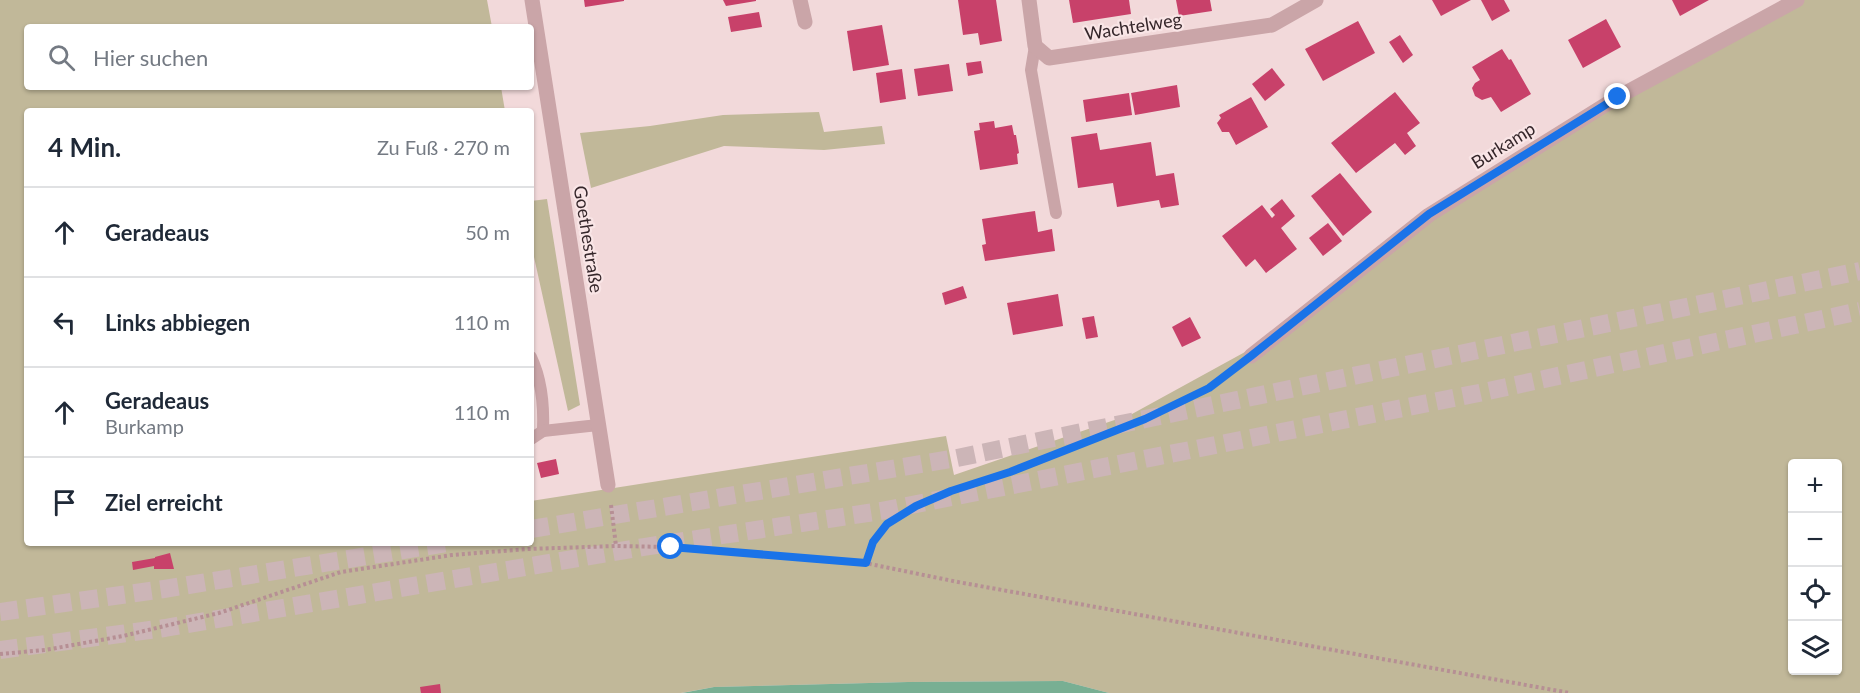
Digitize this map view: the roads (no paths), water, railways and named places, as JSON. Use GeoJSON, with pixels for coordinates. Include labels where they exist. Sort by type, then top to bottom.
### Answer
{"type":"FeatureCollection","features":[{"type":"Feature","properties":{"kind":"street","name":"Goethestraße"},"geometry":{"type":"LineString","coordinates":[[532,0],[608,485]]}},
{"type":"Feature","properties":{"kind":"street"},"geometry":{"type":"LineString","coordinates":[[800,0],[805,22]]}},
{"type":"Feature","properties":{"kind":"street"},"geometry":{"type":"LineString","coordinates":[[1029,0],[1035,46]]}},
{"type":"Feature","properties":{"kind":"street","name":"Wachtelweg"},"geometry":{"type":"LineString","coordinates":[[1035,46],[1049,58],[1272,25],[1316,0]]}},
{"type":"Feature","properties":{"kind":"street","name":"Burkamp"},"geometry":{"type":"LineString","coordinates":[[1251,356],[1429,214],[1618,97],[1797,0]]}},
{"type":"Feature","properties":{"kind":"lane"},"geometry":{"type":"LineString","coordinates":[[1035,46],[1031,70],[1056,213]]}},
{"type":"Feature","properties":{"kind":"lane"},"geometry":{"type":"LineString","coordinates":[[534,364],[544,410],[543,431]]}},
{"type":"Feature","properties":{"kind":"lane"},"geometry":{"type":"LineString","coordinates":[[534,437],[543,431],[598,425]]}},
{"type":"Feature","properties":{"kind":"tunnel"},"geometry":{"type":"LineString","coordinates":[[534,528],[957,458],[1860,271]]}},
{"type":"Feature","properties":{"kind":"tunnel"},"geometry":{"type":"LineString","coordinates":[[0,650],[165,628],[644,547],[881,511],[1479,393],[1860,311]]}},
{"type":"Feature","properties":{"kind":"tunnel"},"geometry":{"type":"LineString","coordinates":[[0,612],[164,589],[429,546]]}}]}
